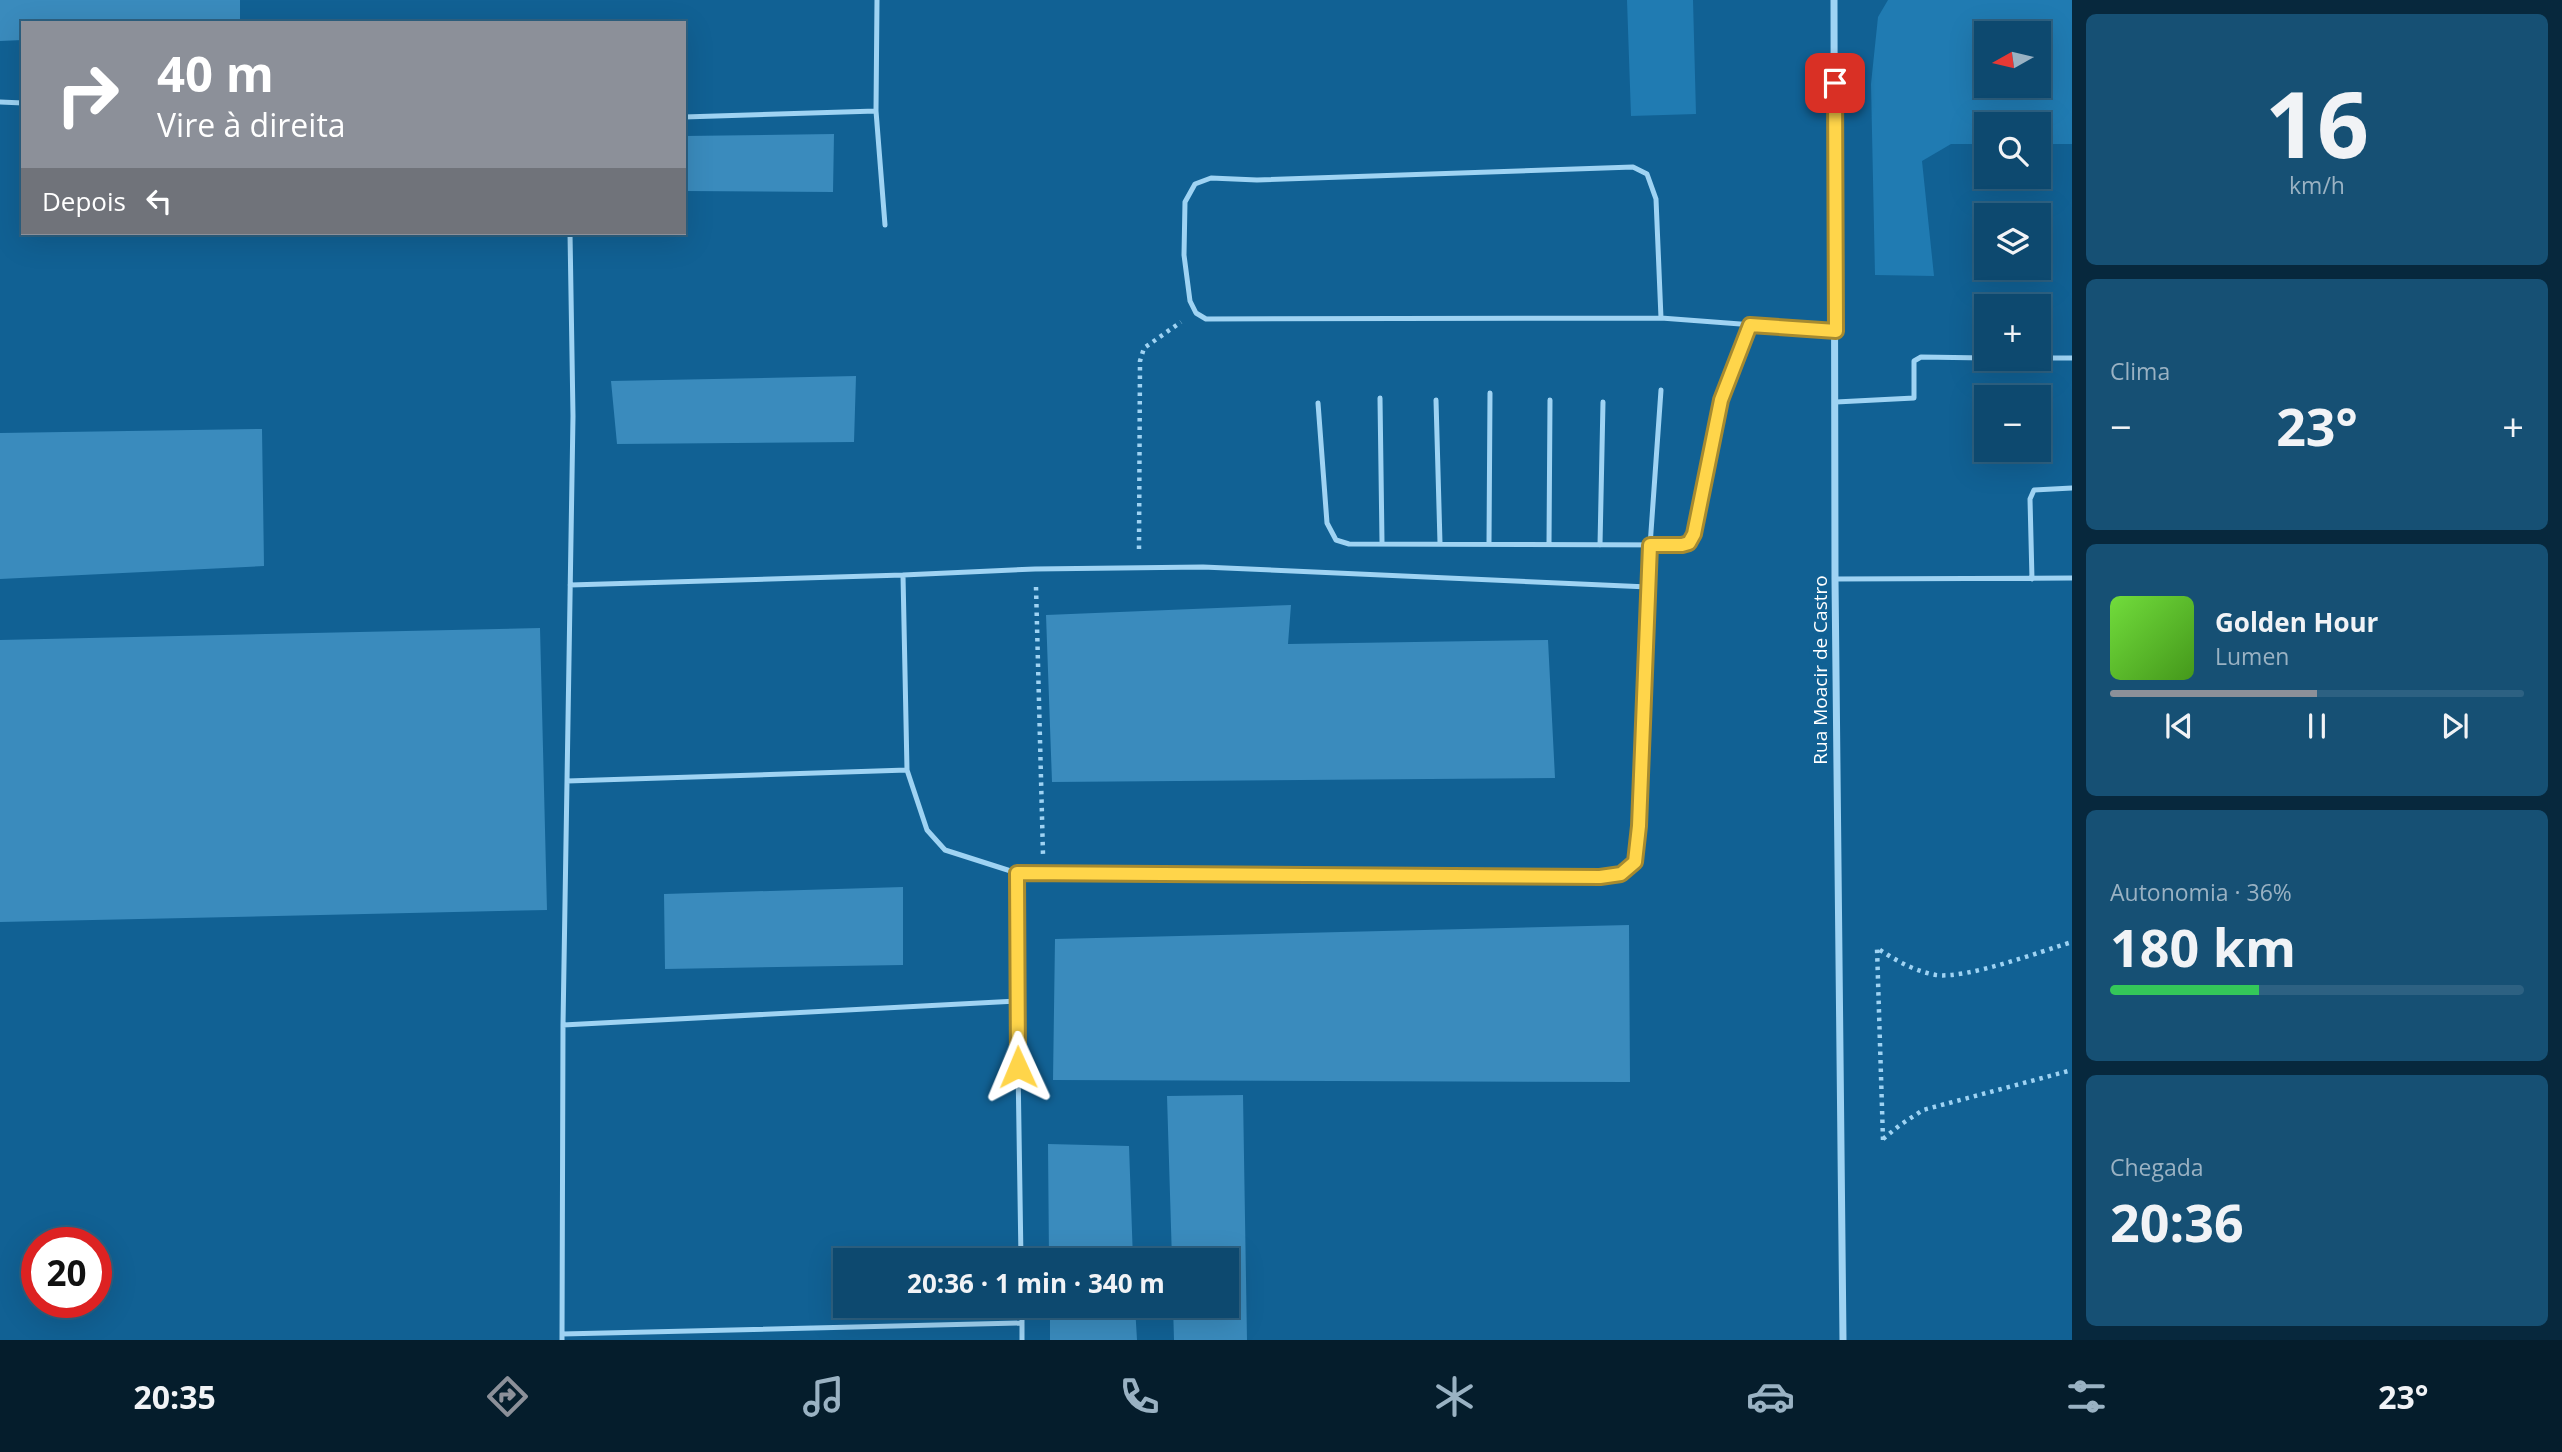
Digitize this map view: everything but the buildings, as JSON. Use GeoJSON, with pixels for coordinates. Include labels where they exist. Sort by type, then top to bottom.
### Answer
{"type":"FeatureCollection","features":[{"type":"Feature","properties":{"kind":"street","name":"Rua Moacir de Castro"},"geometry":{"type":"LineString","coordinates":[[1834,0],[1835,579],[1843,1340]]}},
{"type":"Feature","properties":{"kind":"lane"},"geometry":{"type":"LineString","coordinates":[[877,0],[876,111],[884,225]]}},
{"type":"Feature","properties":{"kind":"lane"},"geometry":{"type":"LineString","coordinates":[[0,102],[21,103]]}},
{"type":"Feature","properties":{"kind":"lane"},"geometry":{"type":"LineString","coordinates":[[686,117],[876,111]]}},
{"type":"Feature","properties":{"kind":"lane"},"geometry":{"type":"LineString","coordinates":[[1661,318],[1656,199],[1647,174],[1633,167],[1284,179],[1211,178],[1195,184],[1185,202],[1184,255],[1190,301],[1196,313],[1206,319],[1661,318],[1836,331]]}},
{"type":"Feature","properties":{"kind":"lane"},"geometry":{"type":"LineString","coordinates":[[570,235],[573,416],[563,1025],[562,1337],[1022,1323]]}},
{"type":"Feature","properties":{"kind":"lane"},"geometry":{"type":"LineString","coordinates":[[1318,403],[1327,523],[1336,540],[1349,544],[1682,545],[1689,543],[1694,534],[1721,400],[1750,325]]}},
{"type":"Feature","properties":{"kind":"lane"},"geometry":{"type":"LineString","coordinates":[[1836,402],[1914,398],[1913,362],[1921,357],[1974,358]]}},
{"type":"Feature","properties":{"kind":"lane"},"geometry":{"type":"LineString","coordinates":[[2051,358],[2072,358]]}},
{"type":"Feature","properties":{"kind":"lane"},"geometry":{"type":"LineString","coordinates":[[903,575],[907,769],[927,830],[945,850],[1017,873],[1600,877],[1621,874],[1635,862],[1639,826],[1650,545],[1661,390]]}},
{"type":"Feature","properties":{"kind":"lane"},"geometry":{"type":"LineString","coordinates":[[1489,544],[1490,393]]}},
{"type":"Feature","properties":{"kind":"lane"},"geometry":{"type":"LineString","coordinates":[[1380,398],[1382,542]]}},
{"type":"Feature","properties":{"kind":"lane"},"geometry":{"type":"LineString","coordinates":[[1436,400],[1440,543]]}},
{"type":"Feature","properties":{"kind":"lane"},"geometry":{"type":"LineString","coordinates":[[1549,400],[1549,544]]}},
{"type":"Feature","properties":{"kind":"lane"},"geometry":{"type":"LineString","coordinates":[[1600,545],[1603,402]]}},
{"type":"Feature","properties":{"kind":"lane"},"geometry":{"type":"LineString","coordinates":[[2032,579],[2030,499],[2034,490],[2072,488]]}},
{"type":"Feature","properties":{"kind":"lane"},"geometry":{"type":"LineString","coordinates":[[570,584],[1035,569],[1217,567],[1648,587]]}},
{"type":"Feature","properties":{"kind":"lane"},"geometry":{"type":"LineString","coordinates":[[1835,579],[2072,578]]}},
{"type":"Feature","properties":{"kind":"lane"},"geometry":{"type":"LineString","coordinates":[[567,781],[907,769]]}},
{"type":"Feature","properties":{"kind":"lane"},"geometry":{"type":"LineString","coordinates":[[1017,873],[1021,1248]]}},
{"type":"Feature","properties":{"kind":"lane"},"geometry":{"type":"LineString","coordinates":[[563,1025],[1017,1001]]}},
{"type":"Feature","properties":{"kind":"lane"},"geometry":{"type":"LineString","coordinates":[[1022,1318],[1022,1340]]}},
{"type":"Feature","properties":{"kind":"path"},"geometry":{"type":"LineString","coordinates":[[1139,567],[1140,361],[1144,348],[1155,338],[1196,313]]}},
{"type":"Feature","properties":{"kind":"path"},"geometry":{"type":"LineString","coordinates":[[1035,569],[1043,873]]}},
{"type":"Feature","properties":{"kind":"path"},"geometry":{"type":"LineString","coordinates":[[2072,942],[1962,974],[1950,975],[1937,975],[1915,969],[1877,948],[1883,1140],[1923,1110],[2072,1070]]}},
{"type":"Feature","properties":{"kind":"shaded area"},"geometry":{"type":"Polygon","coordinates":[[[1627,0],[1693,0],[1696,114],[1631,116],[1627,0]]]}},
{"type":"Feature","properties":{"kind":"shaded area"},"geometry":{"type":"Polygon","coordinates":[[[1888,0],[2072,0],[2072,144],[2051,144],[2051,112],[1974,112],[1974,144],[1951,144],[1922,161],[1934,276],[1875,275],[1871,84],[1878,17],[1888,0]]]}},
{"type":"Feature","properties":{"kind":"route"},"geometry":{"type":"LineString","coordinates":[[1018,1067],[1017,873],[1600,877],[1621,874],[1635,862],[1639,826],[1650,545],[1682,545],[1689,543],[1694,534],[1721,400],[1750,325],[1836,331],[1835,83]]}}]}
